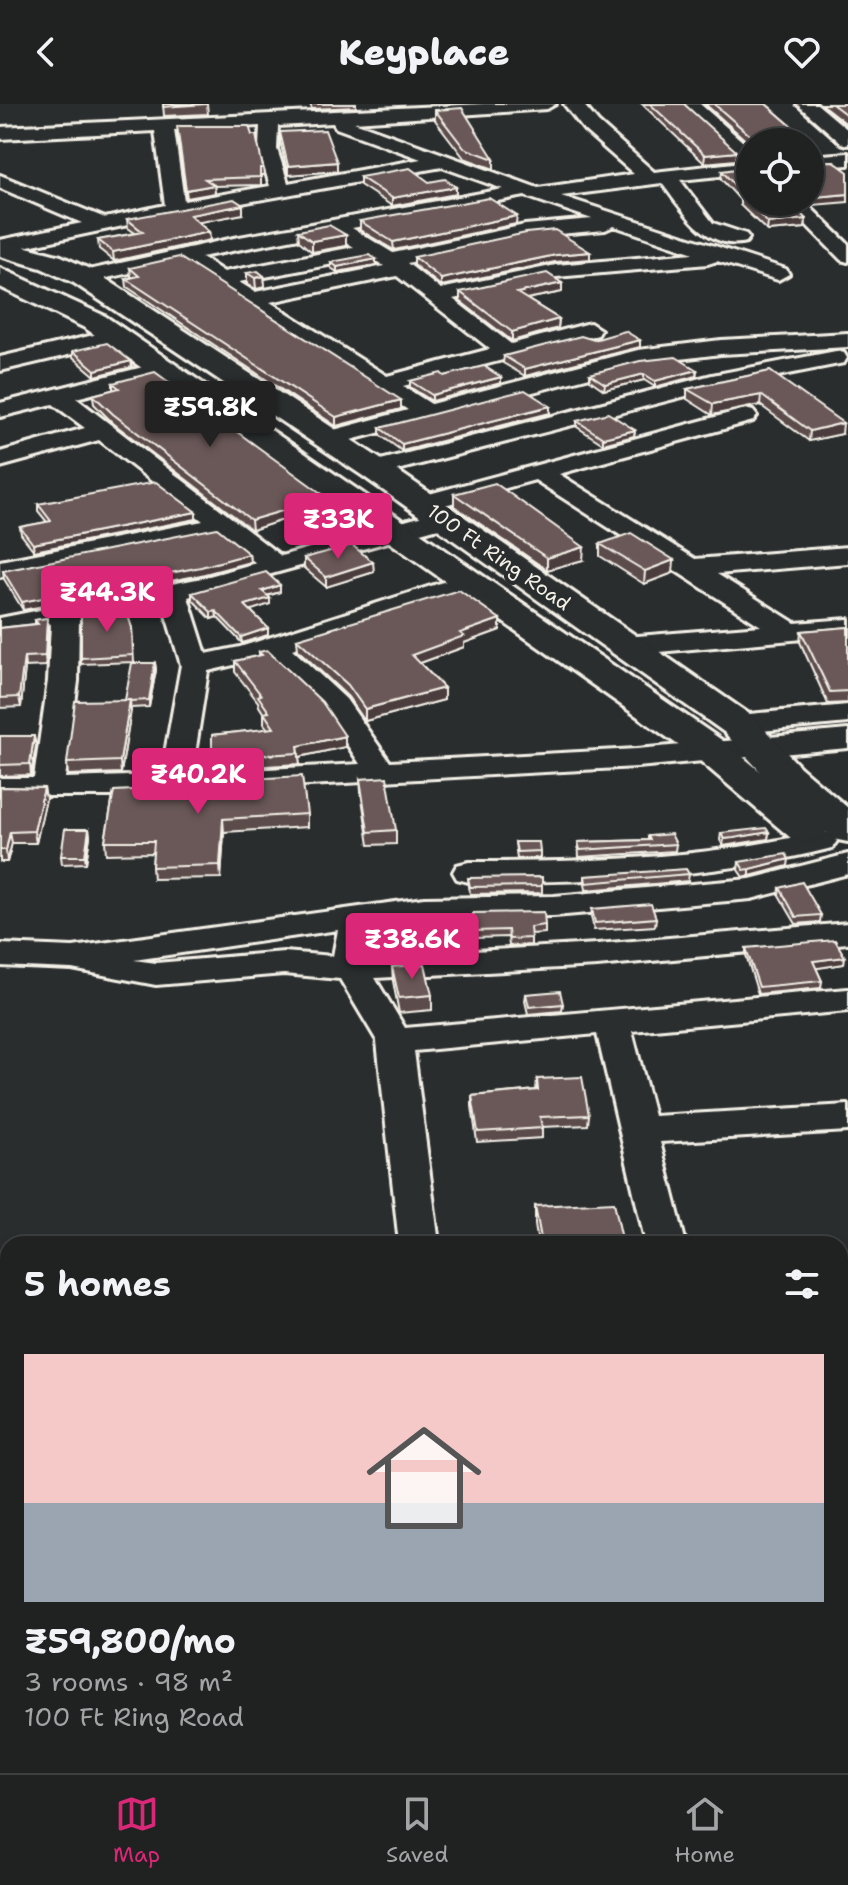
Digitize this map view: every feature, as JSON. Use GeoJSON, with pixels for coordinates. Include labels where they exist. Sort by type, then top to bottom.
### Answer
{"type":"FeatureCollection","features":[{"type":"Feature","properties":{"kind":"main road","name":"100 Ft Ring Road"},"geometry":{"type":"LineString","coordinates":[[0,247],[51,262],[84,277],[374,469],[625,646],[749,736],[841,848]]}},
{"type":"Feature","properties":{"kind":"main road","name":"100 Ft Ring Road"},"geometry":{"type":"LineString","coordinates":[[0,276],[95,322],[712,751],[841,848]]}},
{"type":"Feature","properties":{"kind":"street"},"geometry":{"type":"LineString","coordinates":[[90,104],[94,129]]}},
{"type":"Feature","properties":{"kind":"street"},"geometry":{"type":"LineString","coordinates":[[0,133],[547,104]]}},
{"type":"Feature","properties":{"kind":"street"},"geometry":{"type":"LineString","coordinates":[[573,104],[591,126],[659,177],[706,227],[739,238]]}},
{"type":"Feature","properties":{"kind":"street"},"geometry":{"type":"LineString","coordinates":[[689,104],[736,146]]}},
{"type":"Feature","properties":{"kind":"street"},"geometry":{"type":"LineString","coordinates":[[806,104],[848,139]]}},
{"type":"Feature","properties":{"kind":"street"},"geometry":{"type":"LineString","coordinates":[[327,118],[530,192],[778,274]]}},
{"type":"Feature","properties":{"kind":"street"},"geometry":{"type":"LineString","coordinates":[[269,121],[268,149],[281,190]]}},
{"type":"Feature","properties":{"kind":"street"},"geometry":{"type":"LineString","coordinates":[[164,126],[175,209]]}},
{"type":"Feature","properties":{"kind":"street"},"geometry":{"type":"LineString","coordinates":[[824,161],[848,159]]}},
{"type":"Feature","properties":{"kind":"street"},"geometry":{"type":"LineString","coordinates":[[0,247],[175,209],[442,161]]}},
{"type":"Feature","properties":{"kind":"street"},"geometry":{"type":"LineString","coordinates":[[84,277],[334,226],[530,192],[736,169]]}},
{"type":"Feature","properties":{"kind":"street"},"geometry":{"type":"LineString","coordinates":[[0,181],[102,224]]}},
{"type":"Feature","properties":{"kind":"street"},"geometry":{"type":"LineString","coordinates":[[808,216],[848,256]]}},
{"type":"Feature","properties":{"kind":"street"},"geometry":{"type":"LineString","coordinates":[[251,299],[388,260],[525,231],[621,222]]}},
{"type":"Feature","properties":{"kind":"street"},"geometry":{"type":"LineString","coordinates":[[334,226],[388,260],[507,352]]}},
{"type":"Feature","properties":{"kind":"street"},"geometry":{"type":"LineString","coordinates":[[183,255],[427,412]]}},
{"type":"Feature","properties":{"kind":"street"},"geometry":{"type":"LineString","coordinates":[[436,296],[556,271],[726,257]]}},
{"type":"Feature","properties":{"kind":"street"},"geometry":{"type":"LineString","coordinates":[[220,279],[388,260]]}},
{"type":"Feature","properties":{"kind":"street"},"geometry":{"type":"LineString","coordinates":[[384,384],[590,330]]}},
{"type":"Feature","properties":{"kind":"street"},"geometry":{"type":"LineString","coordinates":[[2,363],[115,337]]}},
{"type":"Feature","properties":{"kind":"street"},"geometry":{"type":"LineString","coordinates":[[328,439],[673,351],[848,340]]}},
{"type":"Feature","properties":{"kind":"street"},"geometry":{"type":"LineString","coordinates":[[374,469],[712,382],[848,356]]}},
{"type":"Feature","properties":{"kind":"street"},"geometry":{"type":"LineString","coordinates":[[0,410],[163,369]]}},
{"type":"Feature","properties":{"kind":"street"},"geometry":{"type":"LineString","coordinates":[[58,396],[276,565]]}},
{"type":"Feature","properties":{"kind":"street"},"geometry":{"type":"LineString","coordinates":[[0,626],[173,592],[398,531],[433,511],[539,472],[745,416]]}},
{"type":"Feature","properties":{"kind":"street"},"geometry":{"type":"LineString","coordinates":[[0,460],[102,431]]}},
{"type":"Feature","properties":{"kind":"street"},"geometry":{"type":"LineString","coordinates":[[539,472],[790,632]]}},
{"type":"Feature","properties":{"kind":"street"},"geometry":{"type":"LineString","coordinates":[[0,569],[225,524]]}},
{"type":"Feature","properties":{"kind":"street"},"geometry":{"type":"LineString","coordinates":[[689,568],[848,555]]}},
{"type":"Feature","properties":{"kind":"street"},"geometry":{"type":"LineString","coordinates":[[195,665],[273,646],[472,582]]}},
{"type":"Feature","properties":{"kind":"street"},"geometry":{"type":"LineString","coordinates":[[173,592],[195,665],[175,784]]}},
{"type":"Feature","properties":{"kind":"street"},"geometry":{"type":"LineString","coordinates":[[48,787],[63,681],[65,613]]}},
{"type":"Feature","properties":{"kind":"street"},"geometry":{"type":"LineString","coordinates":[[625,646],[848,627]]}},
{"type":"Feature","properties":{"kind":"street"},"geometry":{"type":"LineString","coordinates":[[273,646],[336,705],[380,771]]}},
{"type":"Feature","properties":{"kind":"street"},"geometry":{"type":"LineString","coordinates":[[0,787],[175,784],[637,758],[712,751],[749,736],[848,714]]}},
{"type":"Feature","properties":{"kind":"street"},"geometry":{"type":"LineString","coordinates":[[749,736],[848,739]]}},
{"type":"Feature","properties":{"kind":"street"},"geometry":{"type":"LineString","coordinates":[[469,872],[589,872],[660,868],[841,848]]}},
{"type":"Feature","properties":{"kind":"street"},"geometry":{"type":"LineString","coordinates":[[73,958],[424,908],[554,906],[751,889],[841,848]]}},
{"type":"Feature","properties":{"kind":"street"},"geometry":{"type":"LineString","coordinates":[[368,914],[357,924],[351,937],[349,956],[352,969],[395,1041],[418,1236]]}},
{"type":"Feature","properties":{"kind":"street"},"geometry":{"type":"LineString","coordinates":[[0,955],[73,958],[156,974],[284,963],[352,969],[597,955],[848,933]]}},
{"type":"Feature","properties":{"kind":"street"},"geometry":{"type":"LineString","coordinates":[[395,1041],[848,1000]]}},
{"type":"Feature","properties":{"kind":"street"},"geometry":{"type":"LineString","coordinates":[[612,1022],[664,1236]]}},
{"type":"Feature","properties":{"kind":"street"},"geometry":{"type":"LineString","coordinates":[[638,1130],[848,1118]]}},
{"type":"Feature","properties":{"kind":"building"},"geometry":{"type":"Polygon","coordinates":[[[163,104],[207,104],[163,107],[163,104]]]}},
{"type":"Feature","properties":{"kind":"building"},"geometry":{"type":"Polygon","coordinates":[[[650,104],[684,104],[736,151],[705,155],[650,104]]]}},
{"type":"Feature","properties":{"kind":"building"},"geometry":{"type":"Polygon","coordinates":[[[714,104],[766,104],[794,128],[742,128],[714,104]]]}},
{"type":"Feature","properties":{"kind":"building"},"geometry":{"type":"Polygon","coordinates":[[[832,104],[848,104],[848,116],[832,104]]]}},
{"type":"Feature","properties":{"kind":"building"},"geometry":{"type":"Polygon","coordinates":[[[462,108],[494,159],[464,148],[435,110],[462,108]]]}},
{"type":"Feature","properties":{"kind":"building"},"geometry":{"type":"Polygon","coordinates":[[[177,126],[249,126],[252,135],[256,135],[263,168],[260,168],[260,177],[205,179],[214,185],[186,190],[177,126]]]}},
{"type":"Feature","properties":{"kind":"building"},"geometry":{"type":"Polygon","coordinates":[[[325,130],[337,162],[288,166],[280,132],[325,130]]]}},
{"type":"Feature","properties":{"kind":"building"},"geometry":{"type":"Polygon","coordinates":[[[824,161],[833,161],[848,172],[848,194],[824,196],[824,161]]]}},
{"type":"Feature","properties":{"kind":"building"},"geometry":{"type":"Polygon","coordinates":[[[410,168],[429,182],[445,179],[456,187],[392,198],[360,177],[410,168]]]}},
{"type":"Feature","properties":{"kind":"building"},"geometry":{"type":"Polygon","coordinates":[[[736,169],[736,187],[722,171],[736,169]]]}},
{"type":"Feature","properties":{"kind":"building"},"geometry":{"type":"Polygon","coordinates":[[[489,198],[517,216],[393,242],[360,221],[489,198]]]}},
{"type":"Feature","properties":{"kind":"building"},"geometry":{"type":"Polygon","coordinates":[[[234,199],[243,205],[190,215],[209,232],[113,252],[98,240],[143,232],[127,219],[234,199]]]}},
{"type":"Feature","properties":{"kind":"building"},"geometry":{"type":"Polygon","coordinates":[[[761,216],[803,216],[806,219],[768,223],[761,216]]]}},
{"type":"Feature","properties":{"kind":"building"},"geometry":{"type":"Polygon","coordinates":[[[329,225],[346,235],[312,241],[298,231],[329,225]]]}},
{"type":"Feature","properties":{"kind":"building"},"geometry":{"type":"Polygon","coordinates":[[[555,230],[590,252],[556,255],[441,279],[414,257],[526,233],[555,230]]]}},
{"type":"Feature","properties":{"kind":"building"},"geometry":{"type":"Polygon","coordinates":[[[369,255],[376,259],[337,267],[331,262],[369,255]]]}},
{"type":"Feature","properties":{"kind":"building"},"geometry":{"type":"Polygon","coordinates":[[[179,257],[401,400],[336,417],[126,279],[139,276],[130,268],[179,257]]]}},
{"type":"Feature","properties":{"kind":"building"},"geometry":{"type":"Polygon","coordinates":[[[258,271],[264,276],[255,278],[247,273],[258,271]]]}},
{"type":"Feature","properties":{"kind":"building"},"geometry":{"type":"Polygon","coordinates":[[[547,273],[562,283],[517,293],[559,319],[512,332],[460,292],[547,273]]]}},
{"type":"Feature","properties":{"kind":"building"},"geometry":{"type":"Polygon","coordinates":[[[625,331],[640,340],[525,369],[504,356],[581,336],[594,340],[625,331]]]}},
{"type":"Feature","properties":{"kind":"building"},"geometry":{"type":"Polygon","coordinates":[[[107,343],[131,361],[95,370],[73,351],[107,343]]]}},
{"type":"Feature","properties":{"kind":"building"},"geometry":{"type":"Polygon","coordinates":[[[676,357],[697,370],[655,381],[644,374],[605,384],[590,374],[640,361],[676,357]]]}},
{"type":"Feature","properties":{"kind":"building"},"geometry":{"type":"Polygon","coordinates":[[[484,366],[501,377],[432,395],[410,381],[441,373],[444,376],[484,366]]]}},
{"type":"Feature","properties":{"kind":"building"},"geometry":{"type":"Polygon","coordinates":[[[770,371],[843,423],[810,431],[761,395],[713,404],[687,389],[770,371]]]}},
{"type":"Feature","properties":{"kind":"building"},"geometry":{"type":"Polygon","coordinates":[[[155,372],[336,504],[293,516],[285,510],[251,520],[113,414],[93,395],[119,388],[113,383],[155,372]]]}},
{"type":"Feature","properties":{"kind":"building"},"geometry":{"type":"Polygon","coordinates":[[[525,390],[550,406],[402,444],[380,428],[525,390]]]}},
{"type":"Feature","properties":{"kind":"building"},"geometry":{"type":"Polygon","coordinates":[[[608,413],[635,430],[603,438],[577,421],[608,413]]]}},
{"type":"Feature","properties":{"kind":"building"},"geometry":{"type":"Polygon","coordinates":[[[156,482],[196,512],[33,544],[20,527],[51,521],[38,504],[156,482]]]}},
{"type":"Feature","properties":{"kind":"building"},"geometry":{"type":"Polygon","coordinates":[[[495,483],[584,547],[547,558],[454,494],[495,483]]]}},
{"type":"Feature","properties":{"kind":"building"},"geometry":{"type":"Polygon","coordinates":[[[217,528],[249,554],[201,567],[22,602],[3,571],[217,528]]]}},
{"type":"Feature","properties":{"kind":"building"},"geometry":{"type":"Polygon","coordinates":[[[631,533],[674,560],[645,571],[600,544],[631,533]]]}},
{"type":"Feature","properties":{"kind":"building"},"geometry":{"type":"Polygon","coordinates":[[[352,545],[373,562],[326,577],[304,558],[352,545]]]}},
{"type":"Feature","properties":{"kind":"building"},"geometry":{"type":"Polygon","coordinates":[[[266,572],[280,585],[262,591],[270,598],[245,605],[268,628],[241,637],[216,611],[211,612],[192,593],[266,572]]]}},
{"type":"Feature","properties":{"kind":"building"},"geometry":{"type":"Polygon","coordinates":[[[459,590],[500,619],[412,655],[444,688],[365,709],[348,685],[297,639],[459,590]]]}},
{"type":"Feature","properties":{"kind":"building"},"geometry":{"type":"Polygon","coordinates":[[[125,606],[132,628],[133,655],[81,658],[81,615],[125,606]]]}},
{"type":"Feature","properties":{"kind":"building"},"geometry":{"type":"Polygon","coordinates":[[[47,618],[45,656],[24,657],[19,697],[0,698],[0,628],[38,624],[35,620],[47,618]]]}},
{"type":"Feature","properties":{"kind":"building"},"geometry":{"type":"Polygon","coordinates":[[[848,627],[848,691],[830,692],[801,631],[848,627]]]}},
{"type":"Feature","properties":{"kind":"building"},"geometry":{"type":"Polygon","coordinates":[[[267,650],[322,702],[345,736],[298,746],[299,753],[212,758],[212,735],[274,728],[264,713],[269,712],[258,696],[261,695],[235,661],[262,655],[259,652],[267,650]]]}},
{"type":"Feature","properties":{"kind":"building"},"geometry":{"type":"Polygon","coordinates":[[[132,663],[155,663],[149,700],[125,700],[132,663]]]}},
{"type":"Feature","properties":{"kind":"building"},"geometry":{"type":"Polygon","coordinates":[[[130,700],[120,761],[67,763],[75,701],[130,700]]]}},
{"type":"Feature","properties":{"kind":"building"},"geometry":{"type":"Polygon","coordinates":[[[0,736],[34,736],[30,764],[0,765],[0,736]]]}},
{"type":"Feature","properties":{"kind":"building"},"geometry":{"type":"Polygon","coordinates":[[[302,776],[307,814],[223,819],[220,865],[152,867],[154,841],[105,841],[114,791],[213,786],[213,781],[302,776]]]}},
{"type":"Feature","properties":{"kind":"building"},"geometry":{"type":"Polygon","coordinates":[[[387,777],[396,830],[368,832],[360,779],[387,777]]]}},
{"type":"Feature","properties":{"kind":"building"},"geometry":{"type":"Polygon","coordinates":[[[0,787],[44,788],[34,831],[10,832],[6,850],[0,850],[0,787]]]}},
{"type":"Feature","properties":{"kind":"building"},"geometry":{"type":"Polygon","coordinates":[[[766,828],[769,832],[734,838],[724,839],[721,833],[766,828]]]}},
{"type":"Feature","properties":{"kind":"building"},"geometry":{"type":"Polygon","coordinates":[[[65,829],[89,829],[85,856],[61,856],[65,829]]]}},
{"type":"Feature","properties":{"kind":"building"},"geometry":{"type":"Polygon","coordinates":[[[671,834],[676,844],[580,850],[578,842],[650,840],[648,836],[671,834]]]}},
{"type":"Feature","properties":{"kind":"building"},"geometry":{"type":"Polygon","coordinates":[[[515,842],[539,842],[540,851],[517,852],[515,842]]]}},
{"type":"Feature","properties":{"kind":"building"},"geometry":{"type":"Polygon","coordinates":[[[786,854],[789,859],[750,869],[744,870],[739,862],[786,854]]]}},
{"type":"Feature","properties":{"kind":"building"},"geometry":{"type":"Polygon","coordinates":[[[686,869],[689,874],[586,883],[585,876],[686,869]]]}},
{"type":"Feature","properties":{"kind":"building"},"geometry":{"type":"Polygon","coordinates":[[[542,877],[542,886],[470,887],[468,878],[542,877]]]}},
{"type":"Feature","properties":{"kind":"building"},"geometry":{"type":"Polygon","coordinates":[[[802,882],[821,915],[796,917],[780,888],[802,882]]]}},
{"type":"Feature","properties":{"kind":"building"},"geometry":{"type":"Polygon","coordinates":[[[651,904],[656,918],[595,923],[592,909],[651,904]]]}},
{"type":"Feature","properties":{"kind":"building"},"geometry":{"type":"Polygon","coordinates":[[[544,912],[545,925],[530,927],[531,938],[509,939],[508,930],[475,931],[473,913],[544,912]]]}},
{"type":"Feature","properties":{"kind":"building"},"geometry":{"type":"Polygon","coordinates":[[[835,940],[845,957],[813,961],[822,981],[759,987],[746,948],[835,940]]]}},
{"type":"Feature","properties":{"kind":"building"},"geometry":{"type":"Polygon","coordinates":[[[425,964],[432,995],[399,998],[392,967],[425,964]]]}},
{"type":"Feature","properties":{"kind":"building"},"geometry":{"type":"Polygon","coordinates":[[[560,991],[563,1004],[529,1007],[526,994],[560,991]]]}},
{"type":"Feature","properties":{"kind":"building"},"geometry":{"type":"Polygon","coordinates":[[[582,1077],[589,1115],[540,1117],[542,1128],[478,1132],[472,1096],[538,1090],[537,1079],[582,1077]]]}},
{"type":"Feature","properties":{"kind":"building"},"geometry":{"type":"Polygon","coordinates":[[[614,1202],[621,1236],[541,1236],[535,1206],[614,1202]]]}}]}
